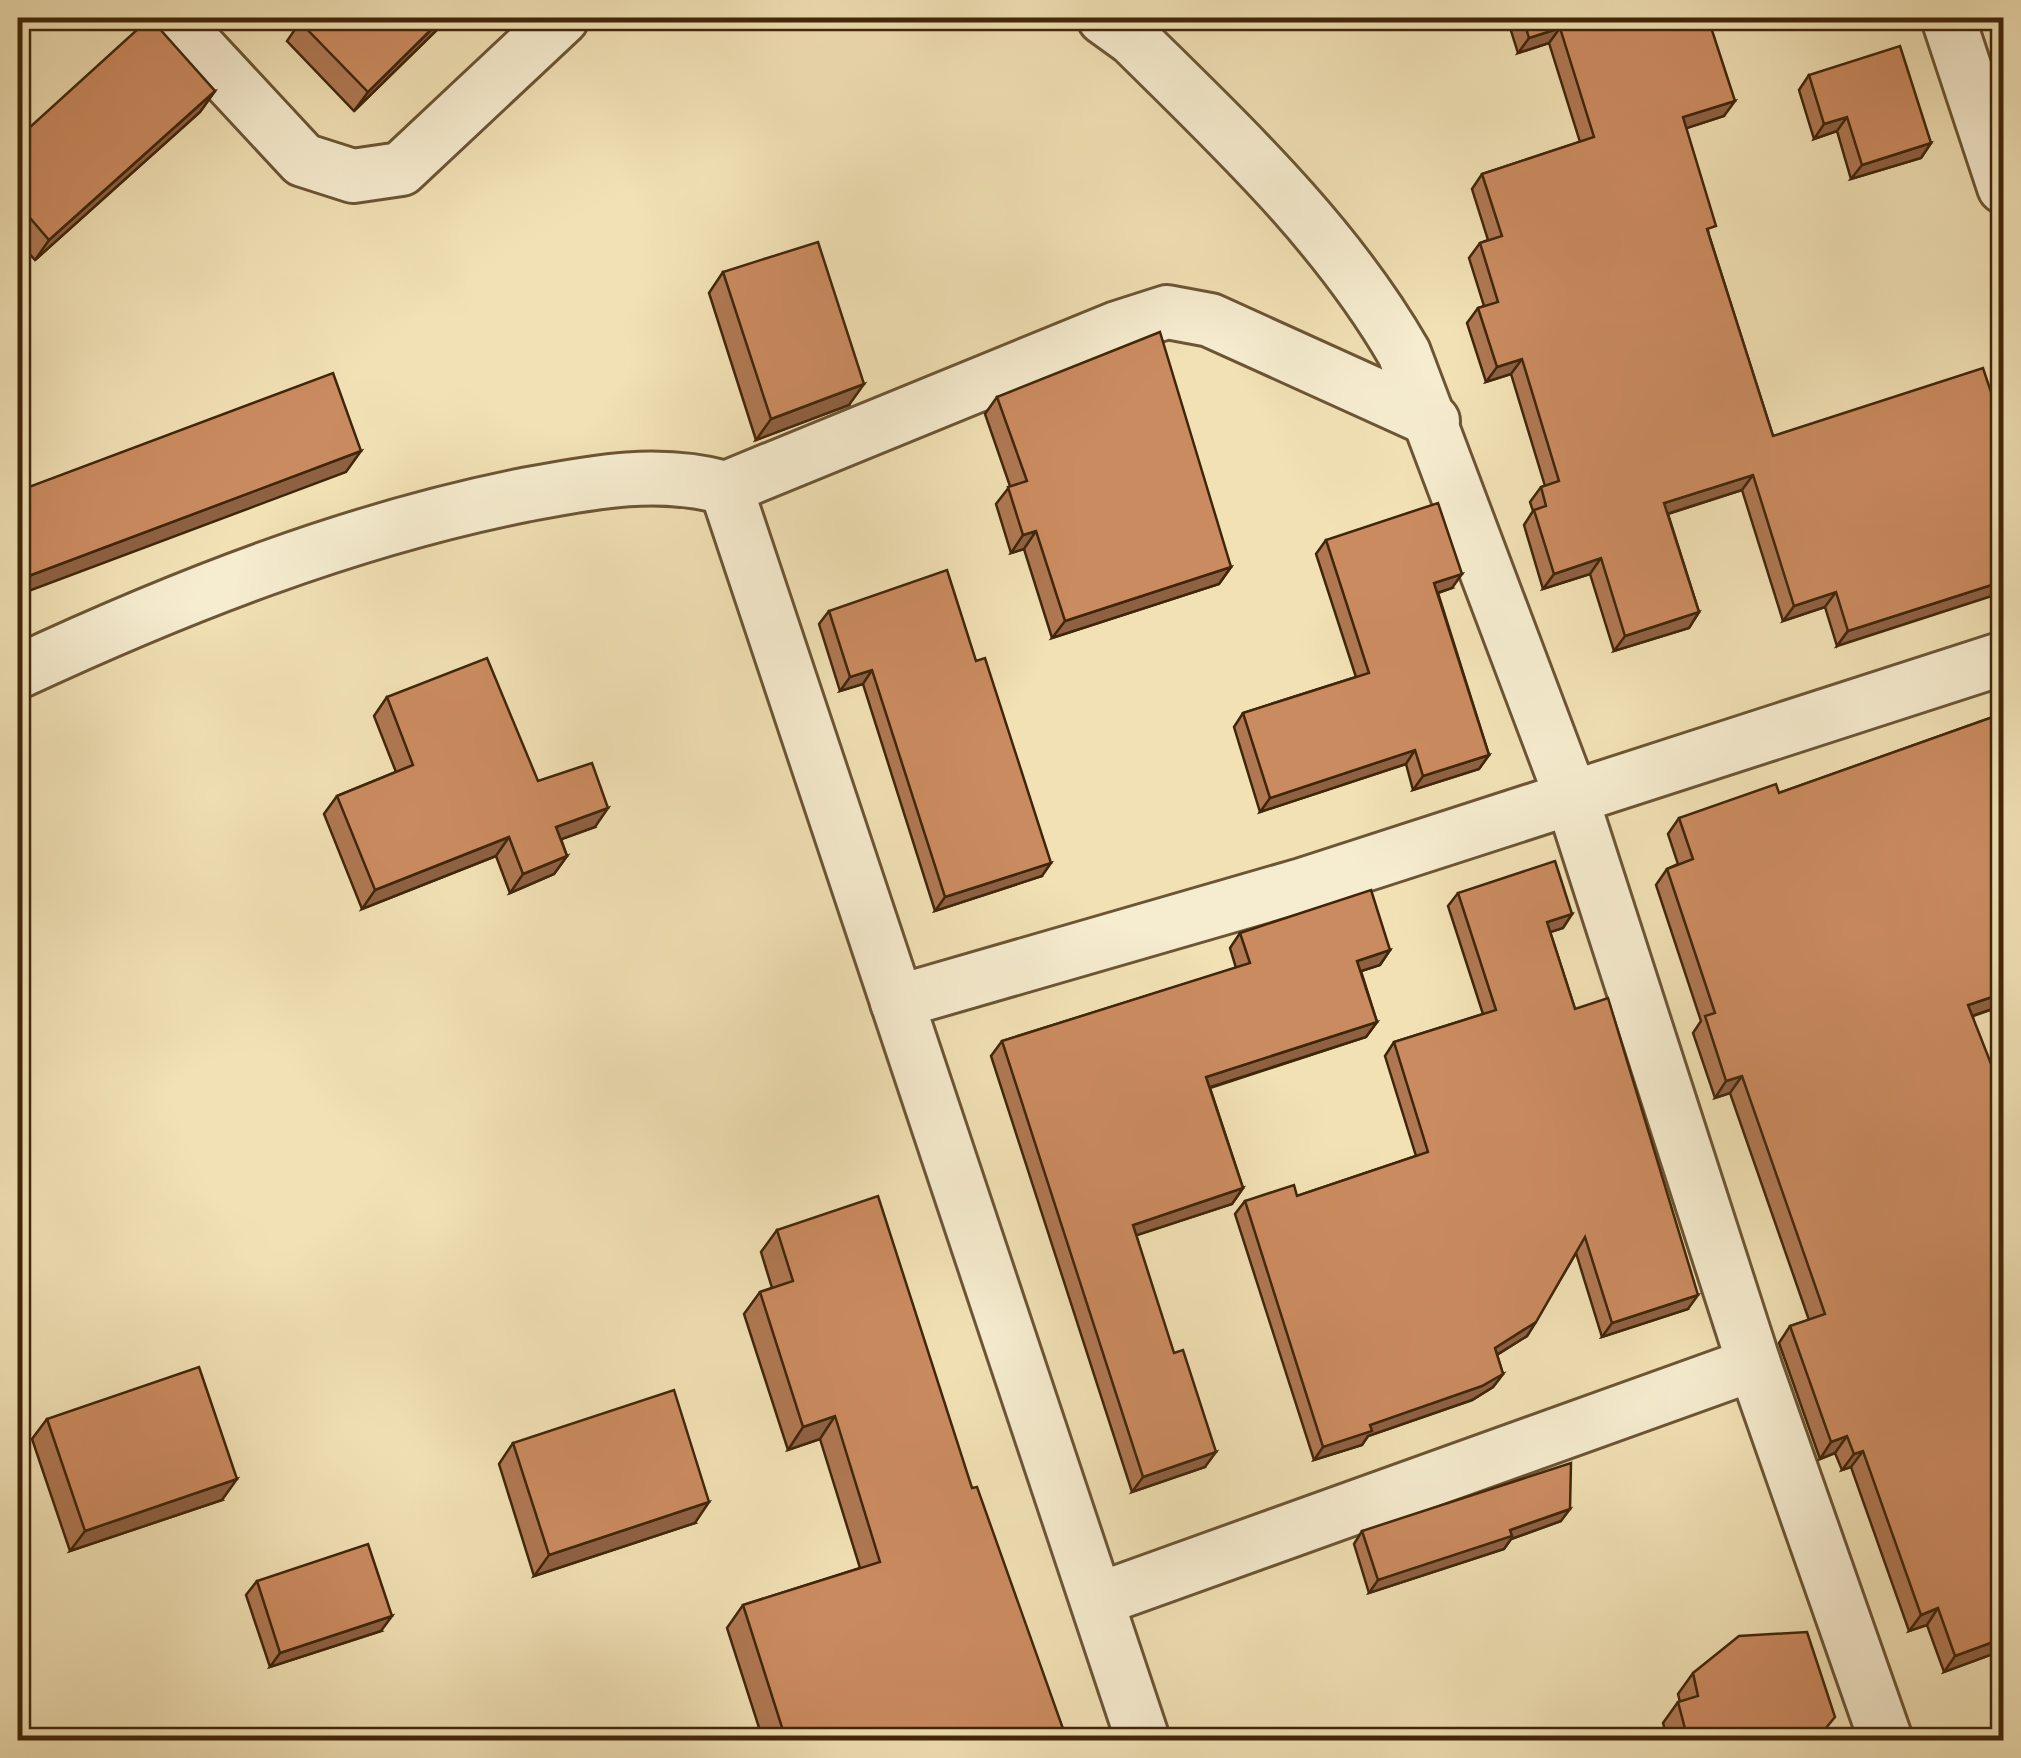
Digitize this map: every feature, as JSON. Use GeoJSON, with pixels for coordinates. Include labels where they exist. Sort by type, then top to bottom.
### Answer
{"type":"FeatureCollection","features":[{"type":"Feature","properties":{"kind":"street"},"geometry":{"type":"LineString","coordinates":[[170,18],[303,160],[354,176],[402,169],[562,18]]}},
{"type":"Feature","properties":{"kind":"street"},"geometry":{"type":"LineString","coordinates":[[1104,18],[1133,39],[1203,108],[1367,289],[1404,353],[1433,421],[1571,796],[1754,1364],[1886,1740]]}},
{"type":"Feature","properties":{"kind":"street"},"geometry":{"type":"LineString","coordinates":[[1948,18],[2004,187]]}},
{"type":"Feature","properties":{"kind":"street"},"geometry":{"type":"LineString","coordinates":[[18,672],[329,546],[446,511],[596,481],[663,477],[726,488],[1101,335],[1168,312],[1225,326],[1433,421]]}},
{"type":"Feature","properties":{"kind":"street"},"geometry":{"type":"LineString","coordinates":[[726,488],[1143,1740]]}},
{"type":"Feature","properties":{"kind":"street"},"geometry":{"type":"LineString","coordinates":[[897,1002],[1302,884],[2004,658]]}},
{"type":"Feature","properties":{"kind":"street"},"geometry":{"type":"LineString","coordinates":[[1097,1600],[1754,1364]]}},
{"type":"Feature","properties":{"kind":"building"},"geometry":{"type":"Polygon","coordinates":[[[150,18],[215,91],[49,240],[18,204],[18,138],[150,18]]]}},
{"type":"Feature","properties":{"kind":"building"},"geometry":{"type":"Polygon","coordinates":[[[304,18],[443,18],[368,92],[300,22],[304,18]]]}},
{"type":"Feature","properties":{"kind":"building"},"geometry":{"type":"Polygon","coordinates":[[[1523,18],[1708,18],[1735,101],[1683,117],[1716,226],[1707,229],[1773,436],[1983,368],[2000,419],[2004,418],[2004,581],[1848,631],[1836,592],[1794,606],[1753,475],[1664,503],[1699,612],[1625,636],[1601,558],[1554,574],[1534,510],[1546,506],[1541,487],[1559,481],[1522,359],[1497,367],[1478,308],[1498,302],[1480,243],[1502,236],[1482,174],[1594,137],[1560,28],[1529,38],[1523,18]]]}},
{"type":"Feature","properties":{"kind":"building"},"geometry":{"type":"Polygon","coordinates":[[[1900,46],[1931,143],[1862,165],[1847,117],[1824,124],[1809,75],[1900,46]]]}},
{"type":"Feature","properties":{"kind":"building"},"geometry":{"type":"Polygon","coordinates":[[[818,242],[864,384],[771,419],[723,272],[818,242]]]}},
{"type":"Feature","properties":{"kind":"building"},"geometry":{"type":"Polygon","coordinates":[[[1160,332],[1231,567],[1065,621],[1036,531],[1023,535],[1008,487],[1027,481],[997,397],[1160,332]]]}},
{"type":"Feature","properties":{"kind":"building"},"geometry":{"type":"Polygon","coordinates":[[[333,373],[361,451],[18,580],[18,491],[333,373]]]}},
{"type":"Feature","properties":{"kind":"building"},"geometry":{"type":"Polygon","coordinates":[[[1438,503],[1462,574],[1434,583],[1489,755],[1423,776],[1415,750],[1270,798],[1243,713],[1369,673],[1326,540],[1438,503]]]}},
{"type":"Feature","properties":{"kind":"building"},"geometry":{"type":"Polygon","coordinates":[[[947,570],[976,661],[985,658],[1051,863],[945,897],[872,670],[850,677],[829,611],[947,570]]]}},
{"type":"Feature","properties":{"kind":"building"},"geometry":{"type":"Polygon","coordinates":[[[487,658],[538,781],[592,763],[608,808],[556,827],[567,856],[523,874],[509,837],[375,890],[337,796],[413,765],[387,697],[487,658]]]}},
{"type":"Feature","properties":{"kind":"building"},"geometry":{"type":"Polygon","coordinates":[[[2004,713],[2004,993],[1968,1005],[2004,1097],[2004,1638],[1955,1656],[1938,1608],[1921,1615],[1863,1451],[1854,1454],[1847,1436],[1831,1442],[1790,1326],[1825,1314],[1742,1076],[1726,1081],[1705,1016],[1715,1013],[1667,869],[1693,859],[1679,818],[1776,784],[1779,793],[2004,713]]]}},
{"type":"Feature","properties":{"kind":"building"},"geometry":{"type":"Polygon","coordinates":[[[1555,861],[1572,914],[1547,922],[1575,1009],[1608,998],[1698,1295],[1612,1323],[1585,1237],[1536,1322],[1495,1348],[1503,1374],[1482,1386],[1370,1425],[1372,1431],[1323,1447],[1245,1201],[1294,1185],[1297,1196],[1428,1152],[1394,1042],[1496,1010],[1458,893],[1555,861]]]}},
{"type":"Feature","properties":{"kind":"building"},"geometry":{"type":"Polygon","coordinates":[[[1371,890],[1390,950],[1357,961],[1377,1022],[1206,1077],[1243,1188],[1133,1225],[1174,1353],[1183,1350],[1216,1452],[1143,1477],[1002,1041],[1250,963],[1240,933],[1371,890]]]}},
{"type":"Feature","properties":{"kind":"building"},"geometry":{"type":"Polygon","coordinates":[[[878,1196],[972,1488],[977,1487],[1067,1740],[786,1740],[743,1605],[880,1562],[835,1416],[803,1427],[760,1292],[793,1281],[777,1230],[878,1196]]]}},
{"type":"Feature","properties":{"kind":"building"},"geometry":{"type":"Polygon","coordinates":[[[199,1367],[237,1479],[85,1531],[47,1419],[199,1367]]]}},
{"type":"Feature","properties":{"kind":"building"},"geometry":{"type":"Polygon","coordinates":[[[674,1390],[709,1502],[549,1555],[513,1443],[674,1390]]]}},
{"type":"Feature","properties":{"kind":"building"},"geometry":{"type":"Polygon","coordinates":[[[1571,1463],[1570,1509],[1510,1530],[1512,1536],[1378,1580],[1362,1531],[1571,1463]]]}},
{"type":"Feature","properties":{"kind":"building"},"geometry":{"type":"Polygon","coordinates":[[[368,1544],[392,1616],[280,1653],[257,1581],[368,1544]]]}},
{"type":"Feature","properties":{"kind":"building"},"geometry":{"type":"Polygon","coordinates":[[[1807,1632],[1835,1717],[1816,1740],[1688,1740],[1678,1702],[1698,1696],[1693,1673],[1739,1636],[1807,1632]]]}}]}
